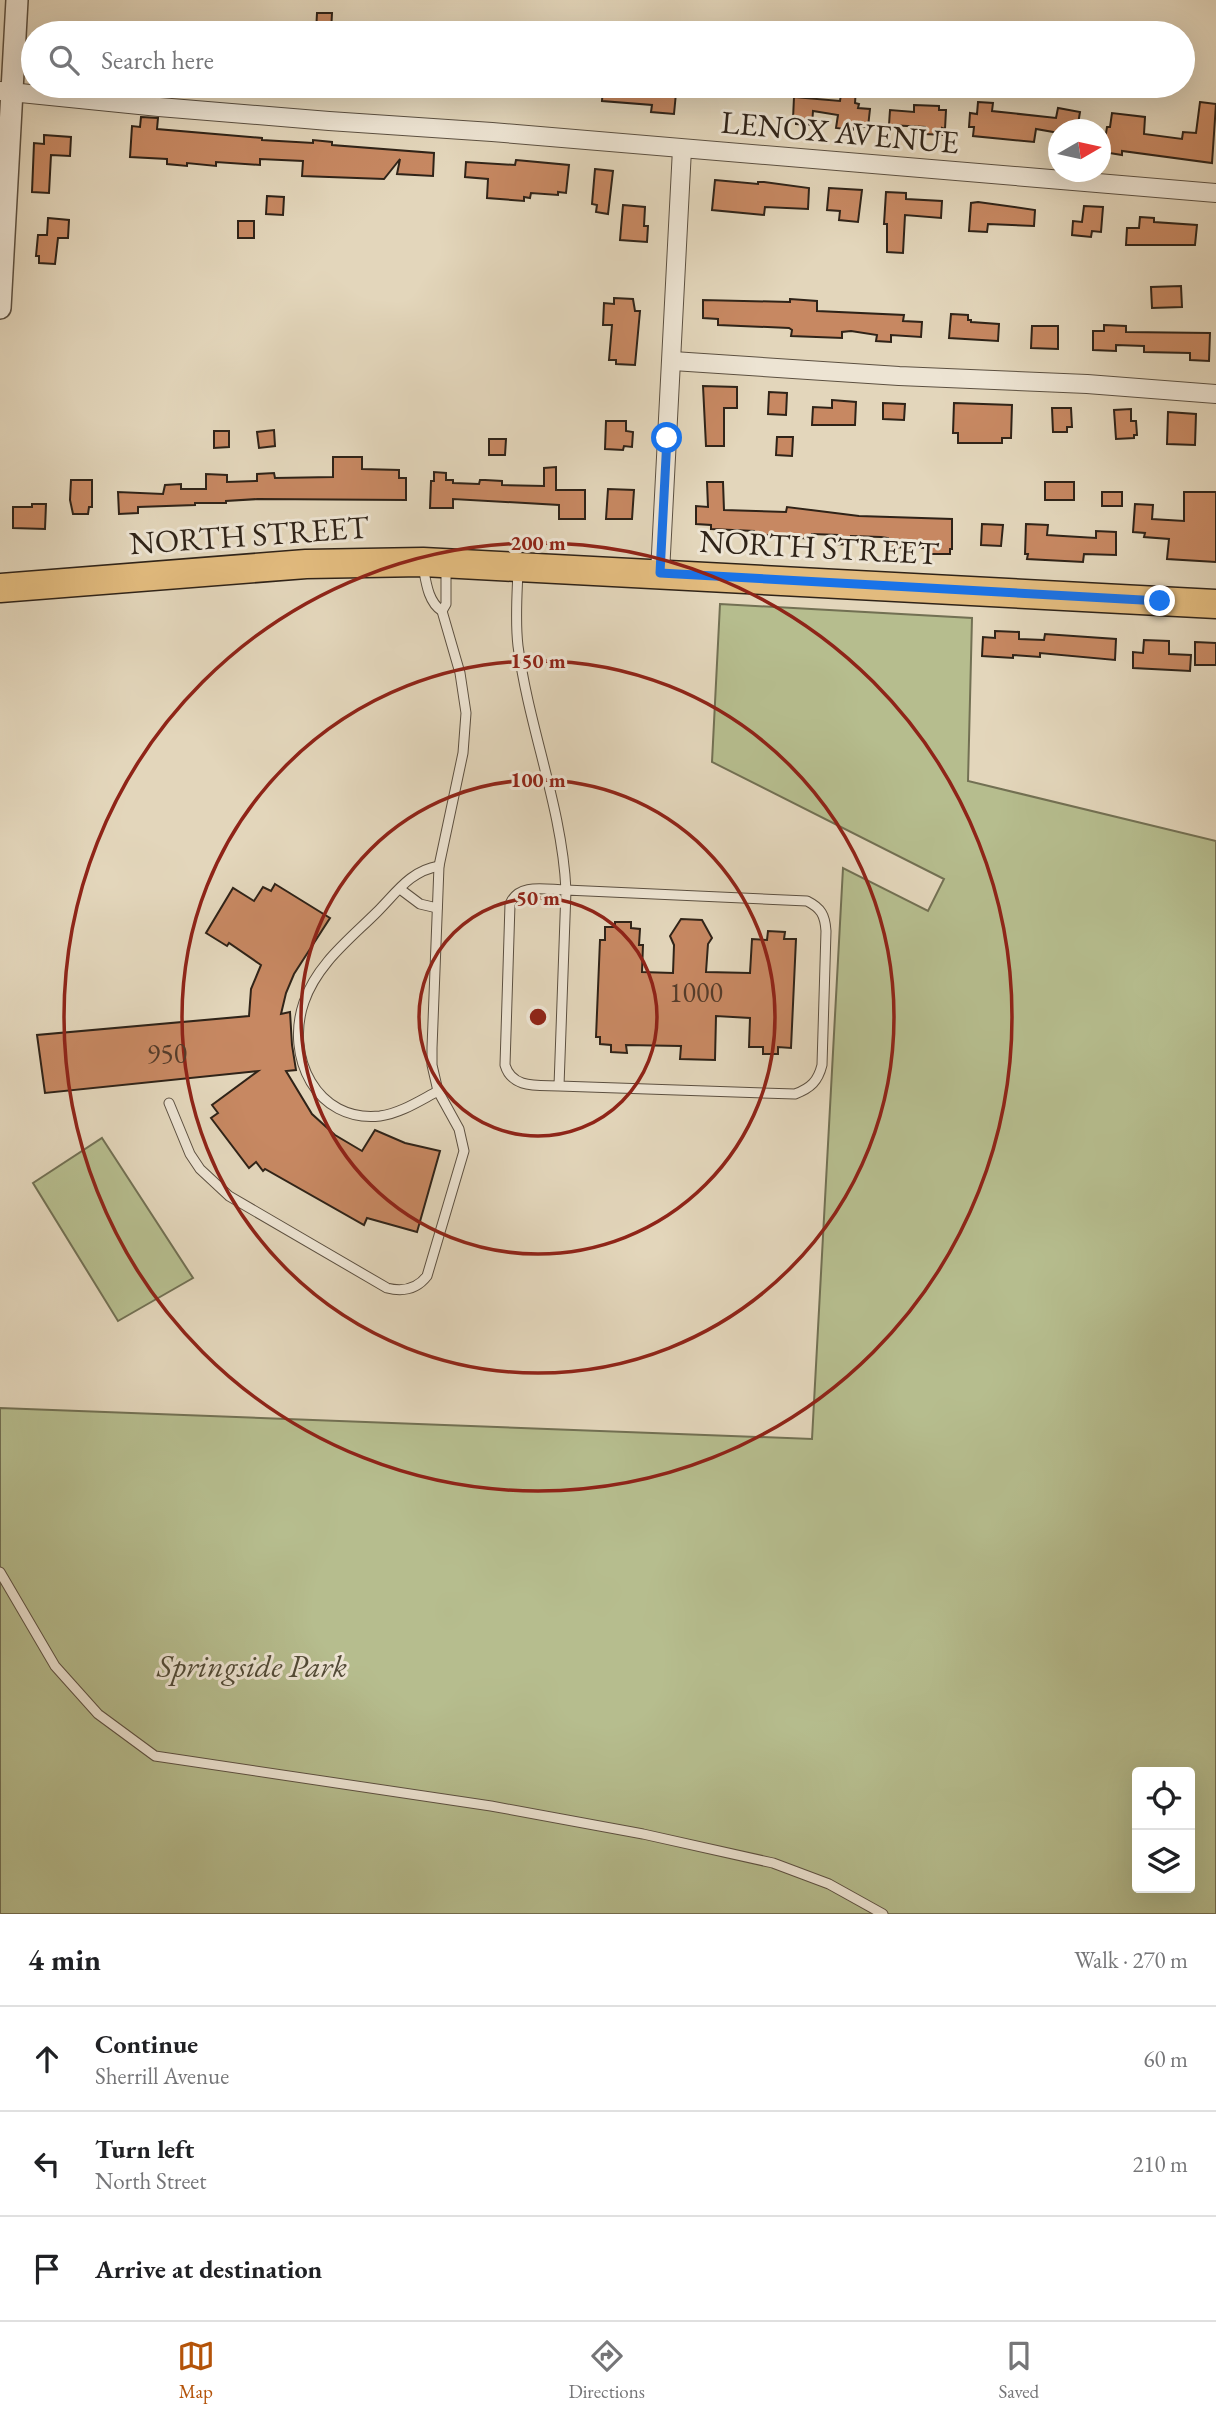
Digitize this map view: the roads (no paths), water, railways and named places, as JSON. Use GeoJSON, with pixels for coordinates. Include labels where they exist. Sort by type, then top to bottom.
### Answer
{"type":"FeatureCollection","features":[{"type":"Feature","properties":{"kind":"main road","name":"NORTH STREET"},"geometry":{"type":"LineString","coordinates":[[0,588],[306,564],[434,562],[1216,604]]}},
{"type":"Feature","properties":{"kind":"street"},"geometry":{"type":"LineString","coordinates":[[0,309],[6,91],[17,0]]}},
{"type":"Feature","properties":{"kind":"street","name":"LENOX AVENUE"},"geometry":{"type":"LineString","coordinates":[[73,98],[1216,193]]}},
{"type":"Feature","properties":{"kind":"street"},"geometry":{"type":"LineString","coordinates":[[660,573],[682,149]]}},
{"type":"Feature","properties":{"kind":"street"},"geometry":{"type":"LineString","coordinates":[[673,361],[900,376],[1087,384],[1216,394]]}},
{"type":"Feature","properties":{"kind":"lane"},"geometry":{"type":"LineString","coordinates":[[169,1102],[190,1154],[200,1169],[229,1196],[387,1288],[398,1291],[421,1283],[431,1268],[462,1162],[463,1140],[438,1091],[432,1065],[439,866],[463,753],[466,713],[460,673],[442,611],[435,607],[431,596],[434,562]]}},
{"type":"Feature","properties":{"kind":"lane"},"geometry":{"type":"LineString","coordinates":[[434,562],[446,604],[442,611]]}},
{"type":"Feature","properties":{"kind":"lane"},"geometry":{"type":"LineString","coordinates":[[519,565],[516,621],[521,668],[551,788],[565,866],[559,1086]]}},
{"type":"Feature","properties":{"kind":"lane"},"geometry":{"type":"LineString","coordinates":[[438,1091],[392,1114],[357,1116],[339,1111],[327,1102],[309,1080],[303,1066],[300,1018],[311,984],[322,967],[418,872],[439,866]]}},
{"type":"Feature","properties":{"kind":"lane"},"geometry":{"type":"LineString","coordinates":[[400,889],[420,904],[437,908]]}},
{"type":"Feature","properties":{"kind":"lane"},"geometry":{"type":"LineString","coordinates":[[526,890],[566,890],[807,901],[816,906],[823,913],[826,931],[820,1076],[807,1090],[795,1094],[520,1084],[507,1074],[503,1058],[510,904],[513,896],[526,890]]}},
{"type":"Feature","properties":{"kind":"lane"},"geometry":{"type":"LineString","coordinates":[[0,1572],[55,1667],[98,1714],[155,1756],[491,1806],[643,1834],[774,1863],[830,1884],[883,1914]]}},
{"type":"Feature","properties":{"kind":"park label","name":"Springside Park"},"geometry":{"type":"Point","coordinates":[252,1666]}}]}
